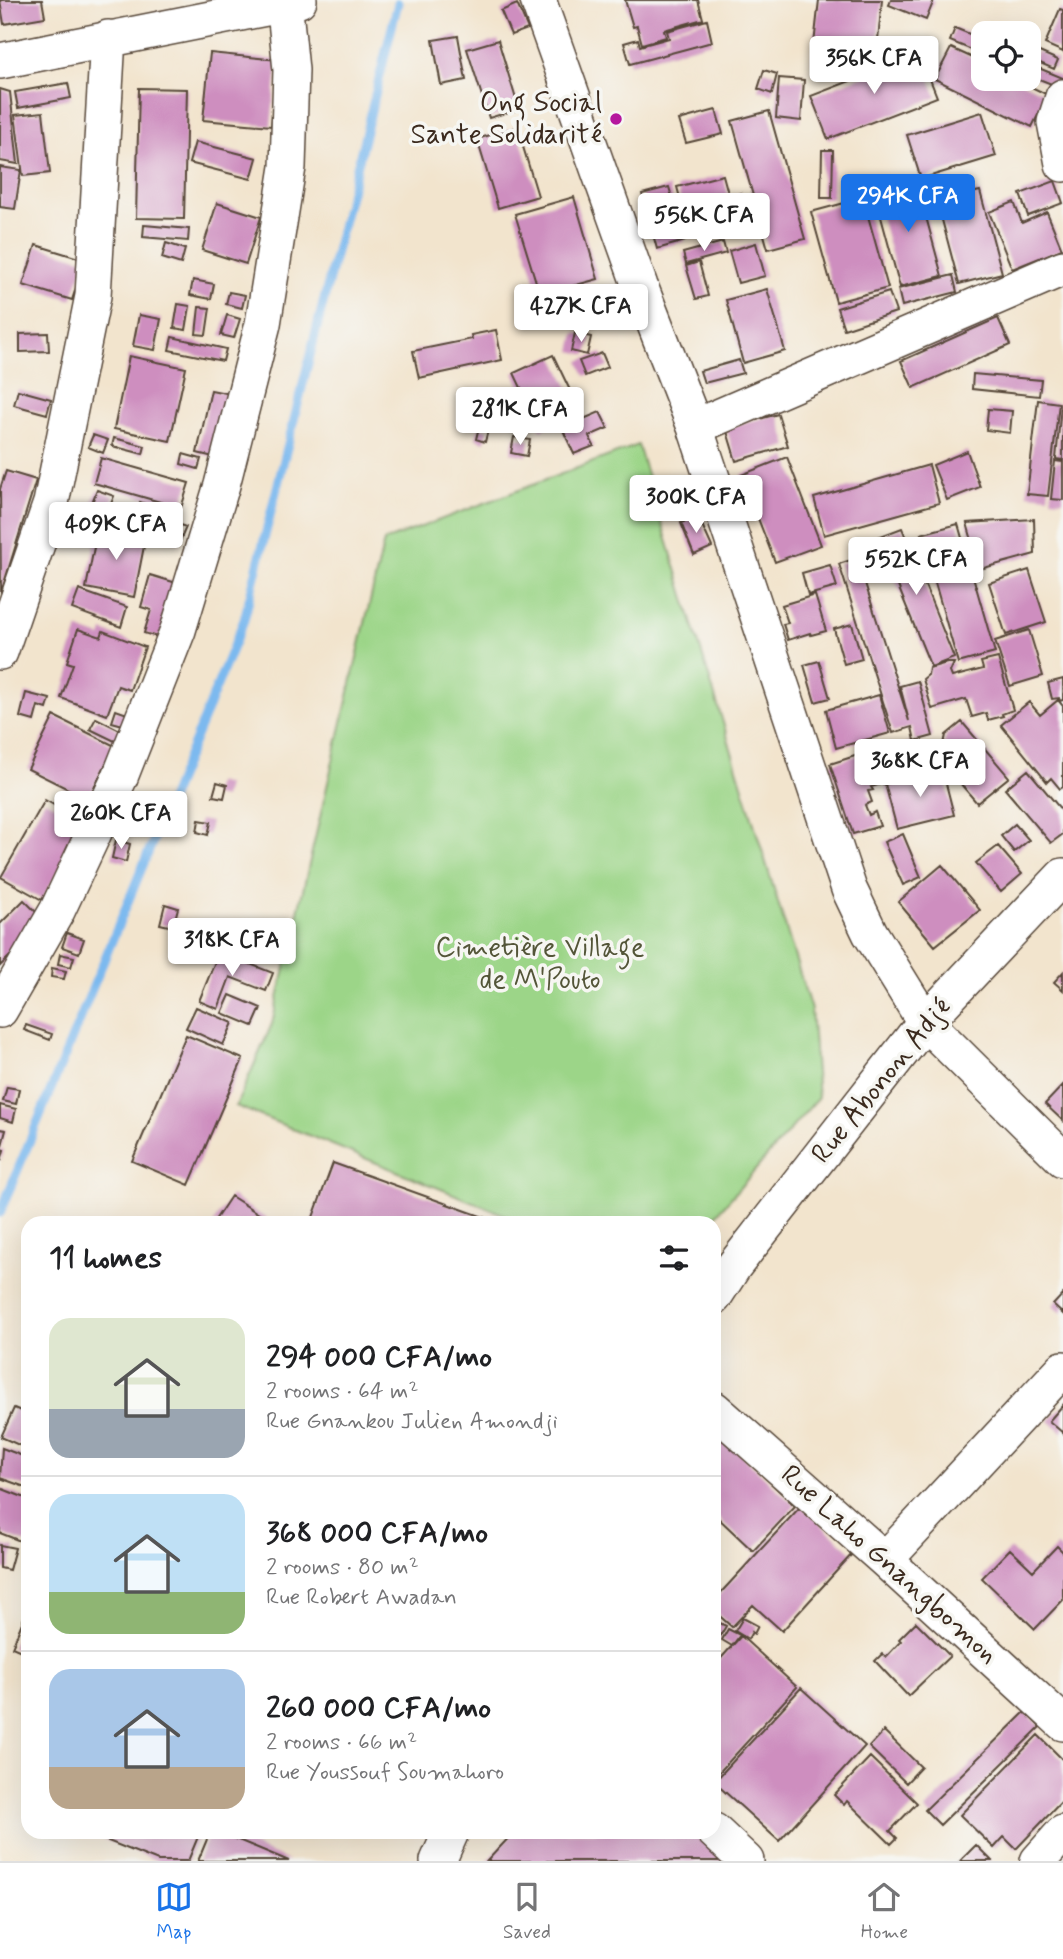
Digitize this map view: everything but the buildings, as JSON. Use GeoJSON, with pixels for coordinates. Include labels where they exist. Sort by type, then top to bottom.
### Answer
{"type":"FeatureCollection","features":[{"type":"Feature","properties":{"kind":"street"},"geometry":{"type":"LineString","coordinates":[[538,0],[640,286],[695,427],[849,889],[870,933],[925,1022],[1063,1158]]}},
{"type":"Feature","properties":{"kind":"street"},"geometry":{"type":"LineString","coordinates":[[0,61],[289,1],[291,70],[288,167],[263,324],[222,485],[178,630],[120,777],[57,911],[0,1010]]}},
{"type":"Feature","properties":{"kind":"street"},"geometry":{"type":"LineString","coordinates":[[0,652],[51,503],[93,296],[108,38]]}},
{"type":"Feature","properties":{"kind":"street"},"geometry":{"type":"LineString","coordinates":[[1063,97],[1055,122],[1063,164]]}},
{"type":"Feature","properties":{"kind":"street"},"geometry":{"type":"LineString","coordinates":[[695,427],[1063,268]]}},
{"type":"Feature","properties":{"kind":"street","name":"Rue Abonon Adjé"},"geometry":{"type":"LineString","coordinates":[[721,1286],[925,1022],[1063,876]]}},
{"type":"Feature","properties":{"kind":"street"},"geometry":{"type":"LineString","coordinates":[[885,1560],[1063,1369]]}},
{"type":"Feature","properties":{"kind":"street","name":"Rue Laho Gnangbomon"},"geometry":{"type":"LineString","coordinates":[[721,1415],[1063,1723]]}},
{"type":"Feature","properties":{"kind":"street"},"geometry":{"type":"LineString","coordinates":[[1038,1861],[1063,1833]]}},
{"type":"Feature","properties":{"kind":"street"},"geometry":{"type":"LineString","coordinates":[[721,1838],[746,1861]]}},
{"type":"Feature","properties":{"kind":"street"},"geometry":{"type":"LineString","coordinates":[[438,1861],[448,1839]]}},
{"type":"Feature","properties":{"kind":"green space","name":"Cimetière Village de M'Pouto"},"geometry":{"type":"Polygon","coordinates":[[[638,445],[811,1010],[818,1098],[715,1216],[508,1216],[236,1106],[272,1024],[384,541],[638,445]]]}},
{"type":"Feature","properties":{"kind":"waterway"},"geometry":{"type":"LineString","coordinates":[[0,1213],[244,620],[398,3]]}},
{"type":"Feature","properties":{"kind":"place","name":"Ong Social Sante Solidarité"},"geometry":{"type":"Point","coordinates":[616,119]}}]}
